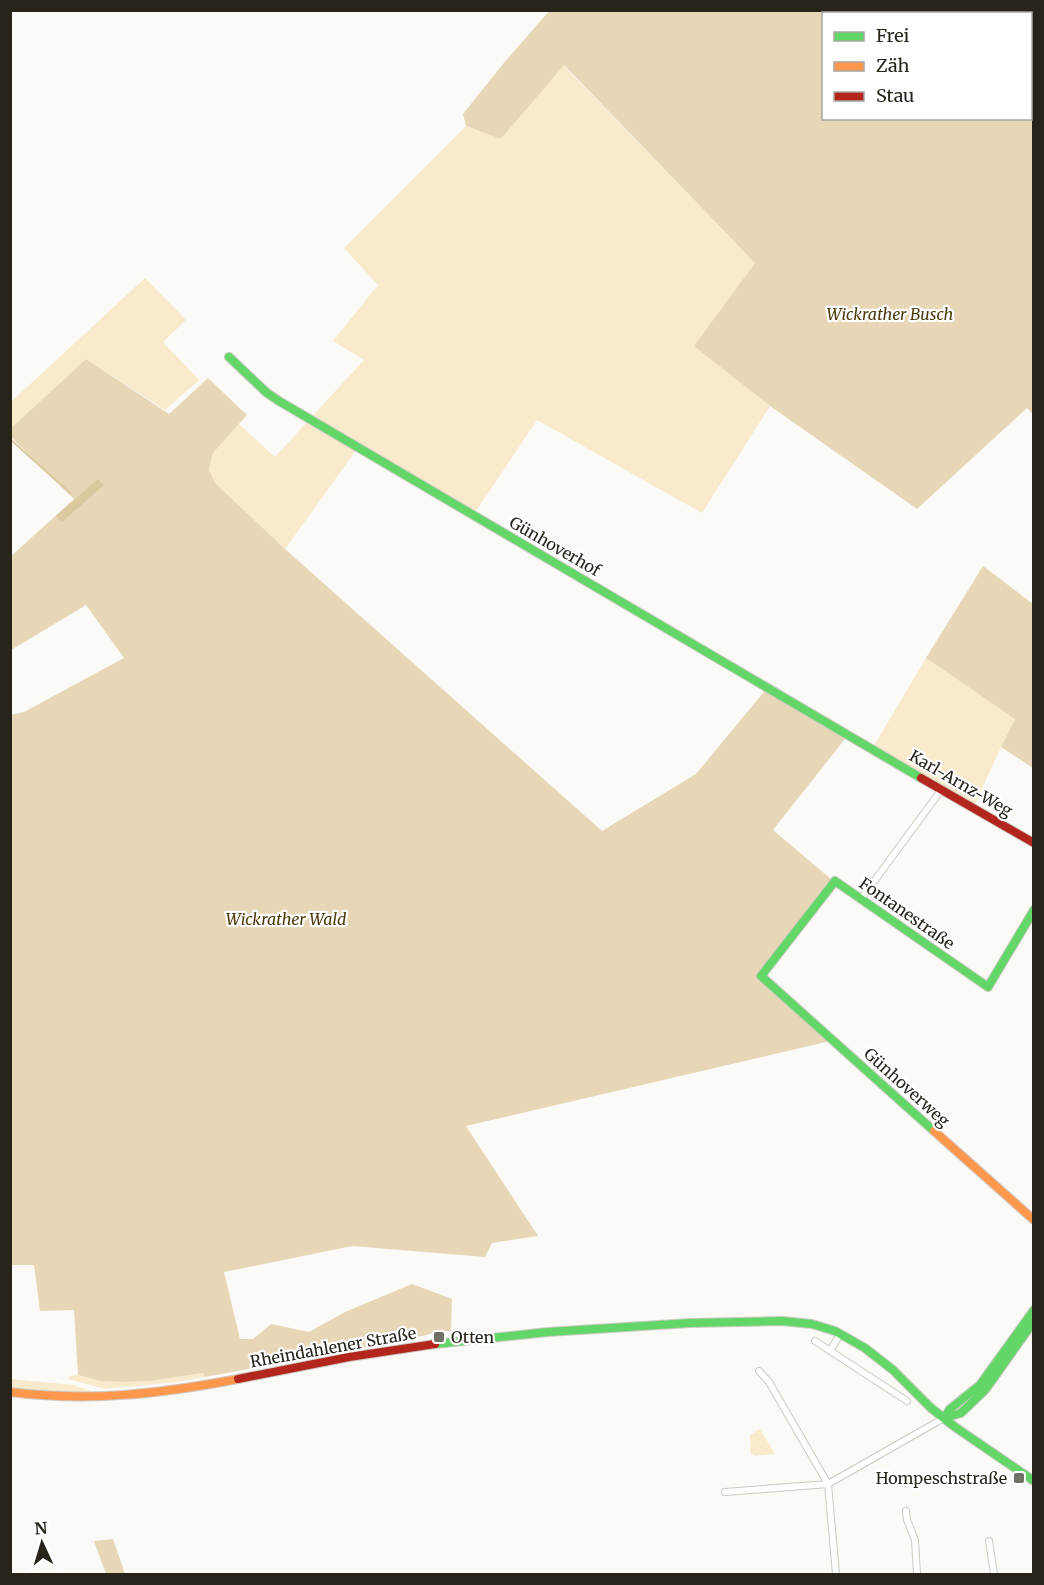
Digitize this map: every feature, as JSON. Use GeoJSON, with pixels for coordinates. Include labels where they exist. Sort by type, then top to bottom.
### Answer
{"type":"FeatureCollection","features":[{"type":"Feature","properties":{"kind":"street","name":"Günhoverhof"},"geometry":{"type":"LineString","coordinates":[[229,357],[279,402],[874,750]]}},
{"type":"Feature","properties":{"kind":"street","name":"Karl-Arnz-Weg"},"geometry":{"type":"LineString","coordinates":[[874,750],[1034,843]]}},
{"type":"Feature","properties":{"kind":"street"},"geometry":{"type":"LineString","coordinates":[[861,898],[942,789]]}},
{"type":"Feature","properties":{"kind":"street","name":"Fontanestraße"},"geometry":{"type":"LineString","coordinates":[[761,976],[835,881],[988,987],[1034,910]]}},
{"type":"Feature","properties":{"kind":"street","name":"Günhoverweg"},"geometry":{"type":"LineString","coordinates":[[761,976],[1034,1220]]}},
{"type":"Feature","properties":{"kind":"street"},"geometry":{"type":"LineString","coordinates":[[944,1418],[950,1409],[980,1385],[1034,1310]]}},
{"type":"Feature","properties":{"kind":"street","name":"Rheindahlener Straße"},"geometry":{"type":"LineString","coordinates":[[10,1392],[64,1397],[106,1397],[161,1392],[457,1340],[587,1328],[787,1320],[812,1323],[840,1334],[874,1354],[972,1441],[1034,1481]]}},
{"type":"Feature","properties":{"kind":"street"},"geometry":{"type":"LineString","coordinates":[[725,1492],[828,1484],[944,1418],[961,1413],[985,1390],[1034,1321]]}},
{"type":"Feature","properties":{"kind":"street"},"geometry":{"type":"LineString","coordinates":[[830,1351],[840,1334]]}},
{"type":"Feature","properties":{"kind":"street"},"geometry":{"type":"LineString","coordinates":[[815,1341],[907,1401]]}},
{"type":"Feature","properties":{"kind":"street"},"geometry":{"type":"LineString","coordinates":[[759,1371],[769,1382],[828,1484],[836,1575]]}},
{"type":"Feature","properties":{"kind":"street"},"geometry":{"type":"LineString","coordinates":[[906,1511],[915,1540],[917,1575]]}},
{"type":"Feature","properties":{"kind":"street"},"geometry":{"type":"LineString","coordinates":[[990,1541],[994,1575]]}},
{"type":"Feature","properties":{"kind":"shaded area"},"geometry":{"type":"Polygon","coordinates":[[[563,65],[755,263],[695,346],[770,406],[702,513],[537,420],[474,514],[357,449],[285,549],[214,483],[209,470],[213,453],[239,424],[275,457],[364,360],[333,341],[378,285],[344,248],[466,126],[501,139],[563,65]]]}},
{"type":"Feature","properties":{"kind":"shaded area"},"geometry":{"type":"Polygon","coordinates":[[[145,278],[186,320],[163,342],[199,380],[165,410],[86,359],[11,428],[11,402],[145,278]]]}},
{"type":"Feature","properties":{"kind":"shaded area"},"geometry":{"type":"Polygon","coordinates":[[[98,479],[104,485],[62,522],[56,516],[98,479]]]}},
{"type":"Feature","properties":{"kind":"shaded area"},"geometry":{"type":"Polygon","coordinates":[[[926,658],[1015,719],[974,806],[872,749],[926,658]]]}},
{"type":"Feature","properties":{"kind":"shaded area"},"geometry":{"type":"Polygon","coordinates":[[[203,1373],[205,1377],[176,1382],[106,1389],[68,1379],[69,1376],[78,1375],[100,1381],[150,1381],[203,1373]]]}},
{"type":"Feature","properties":{"kind":"shaded area"},"geometry":{"type":"Polygon","coordinates":[[[11,1379],[73,1385],[91,1391],[89,1393],[70,1393],[11,1389],[11,1379]]]}},
{"type":"Feature","properties":{"kind":"shaded area"},"geometry":{"type":"Polygon","coordinates":[[[760,1429],[775,1454],[755,1456],[751,1454],[750,1435],[760,1429]]]}},
{"type":"Feature","properties":{"kind":"green space","name":"Wickrather Busch"},"geometry":{"type":"Polygon","coordinates":[[[550,10],[1033,11],[1033,414],[1027,408],[917,509],[770,406],[694,346],[755,263],[564,65],[501,139],[466,126],[463,114],[550,10]]]}},
{"type":"Feature","properties":{"kind":"green space","name":"Wickrather Wald"},"geometry":{"type":"Polygon","coordinates":[[[86,359],[169,414],[208,378],[247,415],[213,453],[209,470],[215,483],[285,549],[602,831],[696,774],[767,688],[848,735],[773,830],[831,879],[757,976],[830,1041],[466,1126],[538,1236],[492,1243],[485,1257],[352,1246],[224,1272],[240,1339],[253,1339],[271,1324],[309,1332],[345,1312],[412,1284],[452,1299],[451,1331],[441,1331],[411,1339],[205,1377],[203,1373],[150,1381],[100,1381],[78,1375],[74,1310],[40,1311],[34,1265],[11,1265],[11,715],[24,712],[124,658],[86,605],[11,650],[10,557],[74,499],[11,437],[11,428],[86,359]]]}},
{"type":"Feature","properties":{"kind":"green space"},"geometry":{"type":"Polygon","coordinates":[[[983,566],[1033,604],[1033,768],[1001,747],[1015,719],[926,658],[983,566]]]}},
{"type":"Feature","properties":{"kind":"green space"},"geometry":{"type":"Polygon","coordinates":[[[113,1539],[125,1574],[106,1574],[94,1541],[113,1539]]]}},
{"type":"Feature","properties":{"kind":"waterway"},"geometry":{"type":"LineString","coordinates":[[10,439],[70,493]]}},
{"type":"Feature","properties":{"kind":"traffic: fast"},"geometry":{"type":"LineString","coordinates":[[229,357],[267,393],[279,401],[921,778]]}},
{"type":"Feature","properties":{"kind":"traffic: fast"},"geometry":{"type":"LineString","coordinates":[[934,1131],[761,976],[835,881],[988,987],[1034,910]]}},
{"type":"Feature","properties":{"kind":"traffic: fast"},"geometry":{"type":"LineString","coordinates":[[944,1418],[950,1409],[980,1385],[1034,1310]]}},
{"type":"Feature","properties":{"kind":"traffic: fast"},"geometry":{"type":"LineString","coordinates":[[435,1344],[548,1332],[690,1323],[782,1321],[812,1324],[835,1331],[865,1348],[893,1370],[931,1408],[955,1427],[1034,1481]]}},
{"type":"Feature","properties":{"kind":"traffic: fast"},"geometry":{"type":"LineString","coordinates":[[944,1418],[961,1413],[985,1390],[1034,1321]]}},
{"type":"Feature","properties":{"kind":"traffic: slow"},"geometry":{"type":"LineString","coordinates":[[934,1131],[1034,1220]]}},
{"type":"Feature","properties":{"kind":"traffic: slow"},"geometry":{"type":"LineString","coordinates":[[10,1392],[68,1396],[124,1395],[180,1389],[238,1379]]}},
{"type":"Feature","properties":{"kind":"traffic: jam"},"geometry":{"type":"LineString","coordinates":[[921,778],[1034,843]]}},
{"type":"Feature","properties":{"kind":"traffic: jam"},"geometry":{"type":"LineString","coordinates":[[238,1379],[349,1357],[435,1344]]}},
{"type":"Feature","properties":{"kind":"place","name":"Otten"},"geometry":{"type":"Point","coordinates":[439,1337]}},
{"type":"Feature","properties":{"kind":"place","name":"Hompeschstraße"},"geometry":{"type":"Point","coordinates":[1019,1478]}}]}
